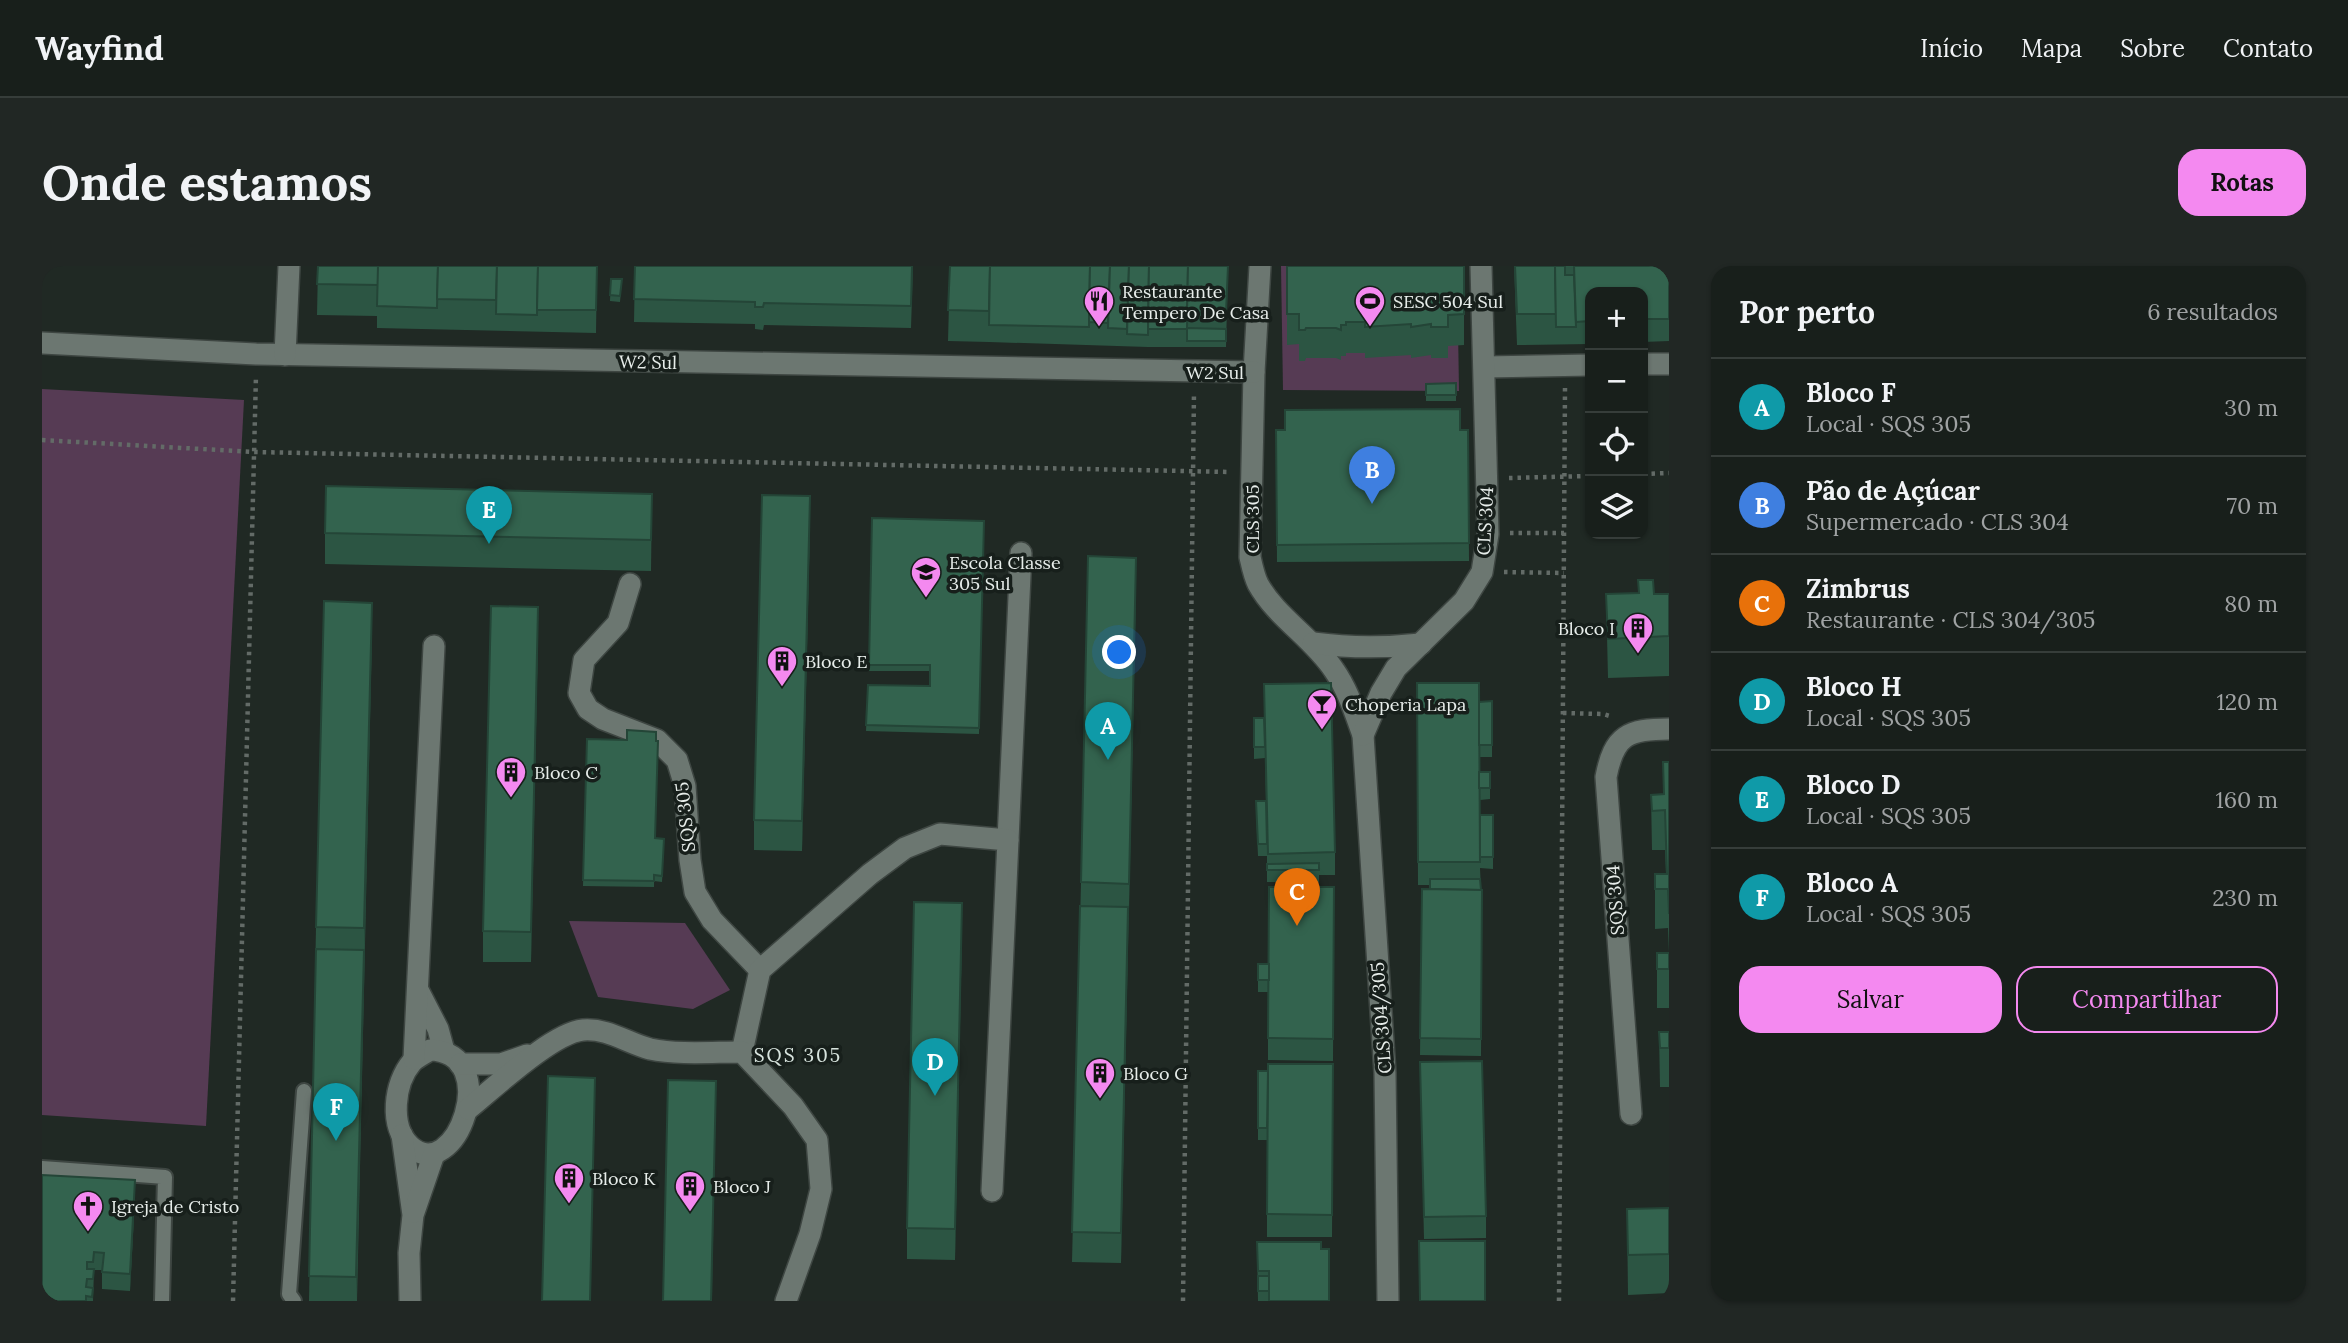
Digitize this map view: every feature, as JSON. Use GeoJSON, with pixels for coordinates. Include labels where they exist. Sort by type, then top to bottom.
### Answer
{"type":"FeatureCollection","features":[{"type":"Feature","properties":{"kind":"street"},"geometry":{"type":"LineString","coordinates":[[285,355],[289,266]]}},
{"type":"Feature","properties":{"kind":"street","name":"CLS 305"},"geometry":{"type":"LineString","coordinates":[[1260,266],[1254,372],[1250,557],[1257,582],[1270,601],[1313,643],[1334,669],[1347,691],[1363,735]]}},
{"type":"Feature","properties":{"kind":"street","name":"CLS 304"},"geometry":{"type":"LineString","coordinates":[[1363,735],[1381,692],[1396,668],[1464,601],[1482,572],[1488,534],[1480,266]]}},
{"type":"Feature","properties":{"kind":"street","name":"W2 Sul"},"geometry":{"type":"LineString","coordinates":[[42,343],[285,355],[1254,372]]}},
{"type":"Feature","properties":{"kind":"street"},"geometry":{"type":"LineString","coordinates":[[1648,364],[1669,364]]}},
{"type":"Feature","properties":{"kind":"street"},"geometry":{"type":"LineString","coordinates":[[1485,366],[1585,365]]}},
{"type":"Feature","properties":{"kind":"street"},"geometry":{"type":"LineString","coordinates":[[992,1191],[1021,553]]}},
{"type":"Feature","properties":{"kind":"street","name":"SQS 305"},"geometry":{"type":"LineString","coordinates":[[630,584],[618,623],[584,660],[579,693],[588,709],[603,719],[657,740],[677,760],[685,786],[695,892],[712,919],[760,970]]}},
{"type":"Feature","properties":{"kind":"street"},"geometry":{"type":"LineString","coordinates":[[1313,643],[1348,648],[1421,645]]}},
{"type":"Feature","properties":{"kind":"street"},"geometry":{"type":"LineString","coordinates":[[413,1215],[402,1135],[397,1123],[401,1083],[414,1059],[433,646]]}},
{"type":"Feature","properties":{"kind":"street"},"geometry":{"type":"LineString","coordinates":[[1643,729],[1669,729]]}},
{"type":"Feature","properties":{"kind":"street","name":"SQS 304"},"geometry":{"type":"LineString","coordinates":[[1631,1114],[1606,777],[1610,755],[1624,738],[1643,729]]}},
{"type":"Feature","properties":{"kind":"street","name":"CLS 304/305"},"geometry":{"type":"LineString","coordinates":[[1363,735],[1385,1073],[1388,1301]]}},
{"type":"Feature","properties":{"kind":"street"},"geometry":{"type":"LineString","coordinates":[[742,1052],[760,970],[870,874],[905,848],[940,834],[1008,840]]}},
{"type":"Feature","properties":{"kind":"street"},"geometry":{"type":"LineString","coordinates":[[417,988],[452,1057],[466,1078],[468,1109]]}},
{"type":"Feature","properties":{"kind":"street"},"geometry":{"type":"LineString","coordinates":[[402,1135],[421,1153],[434,1154],[447,1147],[468,1109],[542,1050],[560,1038],[581,1030],[602,1031],[648,1048],[673,1052],[742,1052],[793,1106],[817,1140],[821,1189],[810,1234],[786,1301]]}},
{"type":"Feature","properties":{"kind":"street"},"geometry":{"type":"LineString","coordinates":[[414,1059],[430,1050],[452,1057],[501,1064],[542,1050]]}},
{"type":"Feature","properties":{"kind":"street"},"geometry":{"type":"LineString","coordinates":[[410,1301],[409,1253],[413,1215],[434,1154]]}},
{"type":"Feature","properties":{"kind":"lane"},"geometry":{"type":"LineString","coordinates":[[294,1301],[289,1294],[304,1091]]}},
{"type":"Feature","properties":{"kind":"lane"},"geometry":{"type":"LineString","coordinates":[[42,1168],[164,1177],[162,1301]]}},
{"type":"Feature","properties":{"kind":"path"},"geometry":{"type":"LineString","coordinates":[[233,1301],[256,354]]}},
{"type":"Feature","properties":{"kind":"path"},"geometry":{"type":"LineString","coordinates":[[1559,1301],[1565,366]]}},
{"type":"Feature","properties":{"kind":"path"},"geometry":{"type":"LineString","coordinates":[[1183,1301],[1194,373]]}},
{"type":"Feature","properties":{"kind":"path"},"geometry":{"type":"LineString","coordinates":[[42,440],[254,452],[1252,472]]}},
{"type":"Feature","properties":{"kind":"path"},"geometry":{"type":"LineString","coordinates":[[1648,474],[1669,473]]}},
{"type":"Feature","properties":{"kind":"path"},"geometry":{"type":"LineString","coordinates":[[1487,478],[1585,476]]}},
{"type":"Feature","properties":{"kind":"path"},"geometry":{"type":"LineString","coordinates":[[1488,534],[1564,533]]}},
{"type":"Feature","properties":{"kind":"path"},"geometry":{"type":"LineString","coordinates":[[1482,572],[1564,573]]}},
{"type":"Feature","properties":{"kind":"path"},"geometry":{"type":"LineString","coordinates":[[1563,713],[1603,714],[1643,729]]}},
{"type":"Feature","properties":{"kind":"shaded area","name":"SESC 504 Sul"},"geometry":{"type":"Polygon","coordinates":[[[1281,266],[1457,266],[1459,391],[1283,390],[1281,266]]]}},
{"type":"Feature","properties":{"kind":"shaded area"},"geometry":{"type":"Polygon","coordinates":[[[42,389],[244,400],[206,1126],[42,1115],[42,389]]]}},
{"type":"Feature","properties":{"kind":"shaded area"},"geometry":{"type":"Polygon","coordinates":[[[569,921],[685,923],[730,990],[693,1009],[598,997],[569,921]]]}},
{"type":"Feature","properties":{"kind":"building"},"geometry":{"type":"Polygon","coordinates":[[[318,266],[378,266],[378,285],[317,284],[318,266]]]}},
{"type":"Feature","properties":{"kind":"building"},"geometry":{"type":"Polygon","coordinates":[[[378,266],[438,266],[437,308],[377,306],[378,266]]]}},
{"type":"Feature","properties":{"kind":"building"},"geometry":{"type":"Polygon","coordinates":[[[438,266],[497,266],[496,300],[437,299],[438,266]]]}},
{"type":"Feature","properties":{"kind":"building"},"geometry":{"type":"Polygon","coordinates":[[[497,266],[538,266],[537,315],[496,314],[497,266]]]}},
{"type":"Feature","properties":{"kind":"building"},"geometry":{"type":"Polygon","coordinates":[[[538,266],[597,266],[596,310],[537,310],[538,266]]]}},
{"type":"Feature","properties":{"kind":"building"},"geometry":{"type":"Polygon","coordinates":[[[635,266],[912,266],[911,306],[764,303],[763,307],[755,307],[755,302],[634,299],[635,266]]]}},
{"type":"Feature","properties":{"kind":"building"},"geometry":{"type":"Polygon","coordinates":[[[950,266],[990,266],[989,311],[948,310],[950,266]]]}},
{"type":"Feature","properties":{"kind":"building"},"geometry":{"type":"Polygon","coordinates":[[[990,266],[1090,266],[1089,327],[989,325],[990,266]]]}},
{"type":"Feature","properties":{"kind":"building"},"geometry":{"type":"Polygon","coordinates":[[[1090,266],[1110,266],[1108,323],[1089,322],[1090,266]]]}},
{"type":"Feature","properties":{"kind":"building"},"geometry":{"type":"Polygon","coordinates":[[[1110,266],[1129,266],[1127,329],[1108,328],[1110,266]]]}},
{"type":"Feature","properties":{"kind":"building"},"geometry":{"type":"Polygon","coordinates":[[[1129,266],[1149,266],[1148,335],[1127,334],[1129,266]]]}},
{"type":"Feature","properties":{"kind":"building"},"geometry":{"type":"Polygon","coordinates":[[[1149,266],[1188,266],[1187,329],[1148,329],[1149,266]],[[1175,285],[1175,294],[1180,294],[1181,285],[1175,285]]]}},
{"type":"Feature","properties":{"kind":"building"},"geometry":{"type":"Polygon","coordinates":[[[1188,266],[1228,266],[1226,313],[1187,312],[1188,266]]]}},
{"type":"Feature","properties":{"kind":"building"},"geometry":{"type":"Polygon","coordinates":[[[1287,266],[1464,266],[1464,314],[1448,315],[1448,327],[1431,327],[1431,324],[1411,327],[1411,324],[1365,327],[1365,322],[1346,322],[1346,325],[1341,325],[1341,330],[1299,330],[1299,314],[1287,314],[1287,266]]]}},
{"type":"Feature","properties":{"kind":"building"},"geometry":{"type":"Polygon","coordinates":[[[1515,266],[1555,266],[1556,314],[1517,314],[1515,266]]]}},
{"type":"Feature","properties":{"kind":"building"},"geometry":{"type":"Polygon","coordinates":[[[1555,266],[1565,266],[1565,275],[1574,275],[1576,327],[1556,327],[1555,266]]]}},
{"type":"Feature","properties":{"kind":"building"},"geometry":{"type":"Polygon","coordinates":[[[1574,266],[1669,266],[1669,319],[1648,319],[1648,287],[1585,287],[1585,321],[1576,322],[1574,266]]]}},
{"type":"Feature","properties":{"kind":"building"},"geometry":{"type":"Polygon","coordinates":[[[611,279],[622,279],[620,296],[610,295],[611,279]]]}},
{"type":"Feature","properties":{"kind":"building"},"geometry":{"type":"Polygon","coordinates":[[[1187,328],[1226,329],[1226,341],[1187,341],[1187,328]]]}},
{"type":"Feature","properties":{"kind":"building"},"geometry":{"type":"Polygon","coordinates":[[[1456,383],[1456,395],[1426,395],[1426,384],[1456,383]]]}},
{"type":"Feature","properties":{"kind":"building"},"geometry":{"type":"Polygon","coordinates":[[[1460,409],[1460,430],[1468,430],[1469,543],[1277,545],[1276,430],[1285,430],[1285,410],[1460,409]]]}},
{"type":"Feature","properties":{"kind":"building"},"geometry":{"type":"Polygon","coordinates":[[[326,486],[652,494],[651,540],[325,533],[326,486]]]}},
{"type":"Feature","properties":{"kind":"building","name":"Bloco E"},"geometry":{"type":"Polygon","coordinates":[[[762,495],[810,496],[802,821],[754,820],[762,495]]]}},
{"type":"Feature","properties":{"kind":"building","name":"Escola Classe 305 Sul"},"geometry":{"type":"Polygon","coordinates":[[[872,518],[984,521],[979,728],[866,725],[868,685],[930,686],[930,665],[869,665],[872,518]]]}},
{"type":"Feature","properties":{"kind":"building"},"geometry":{"type":"Polygon","coordinates":[[[1088,556],[1136,558],[1129,884],[1081,882],[1088,556]]]}},
{"type":"Feature","properties":{"kind":"building"},"geometry":{"type":"Polygon","coordinates":[[[1638,580],[1653,580],[1654,594],[1669,594],[1669,636],[1608,639],[1606,594],[1639,593],[1638,580]]]}},
{"type":"Feature","properties":{"kind":"building"},"geometry":{"type":"Polygon","coordinates":[[[324,601],[372,603],[364,928],[316,927],[324,601]]]}},
{"type":"Feature","properties":{"kind":"building","name":"Bloco C"},"geometry":{"type":"Polygon","coordinates":[[[491,606],[538,607],[531,932],[483,931],[491,606]]]}},
{"type":"Feature","properties":{"kind":"building"},"geometry":{"type":"Polygon","coordinates":[[[1331,683],[1335,852],[1268,854],[1264,684],[1331,683]]]}},
{"type":"Feature","properties":{"kind":"building"},"geometry":{"type":"Polygon","coordinates":[[[1417,683],[1479,683],[1480,862],[1418,862],[1417,683]]]}},
{"type":"Feature","properties":{"kind":"building"},"geometry":{"type":"Polygon","coordinates":[[[1492,701],[1492,745],[1479,745],[1479,702],[1492,701]]]}},
{"type":"Feature","properties":{"kind":"building"},"geometry":{"type":"Polygon","coordinates":[[[1254,718],[1264,718],[1265,747],[1254,747],[1254,718]]]}},
{"type":"Feature","properties":{"kind":"building"},"geometry":{"type":"Polygon","coordinates":[[[627,730],[656,732],[655,838],[664,839],[662,876],[654,875],[654,881],[583,880],[587,739],[627,740],[627,730]]]}},
{"type":"Feature","properties":{"kind":"building"},"geometry":{"type":"Polygon","coordinates":[[[1663,762],[1669,762],[1669,914],[1668,889],[1655,889],[1655,874],[1667,874],[1665,810],[1652,811],[1651,795],[1664,794],[1663,762]]]}},
{"type":"Feature","properties":{"kind":"building"},"geometry":{"type":"Polygon","coordinates":[[[1479,772],[1490,772],[1490,788],[1479,788],[1479,772]]]}},
{"type":"Feature","properties":{"kind":"building"},"geometry":{"type":"Polygon","coordinates":[[[1256,801],[1266,801],[1267,844],[1258,844],[1256,801]]]}},
{"type":"Feature","properties":{"kind":"building"},"geometry":{"type":"Polygon","coordinates":[[[1480,815],[1493,815],[1493,857],[1480,857],[1480,815]]]}},
{"type":"Feature","properties":{"kind":"building"},"geometry":{"type":"Polygon","coordinates":[[[1319,863],[1319,870],[1267,870],[1267,864],[1319,863]]]}},
{"type":"Feature","properties":{"kind":"building"},"geometry":{"type":"Polygon","coordinates":[[[1430,879],[1480,879],[1481,890],[1430,889],[1430,879]]]}},
{"type":"Feature","properties":{"kind":"building"},"geometry":{"type":"Polygon","coordinates":[[[1269,887],[1334,887],[1333,1039],[1268,1038],[1269,887]]]}},
{"type":"Feature","properties":{"kind":"building"},"geometry":{"type":"Polygon","coordinates":[[[1422,889],[1482,890],[1481,1039],[1420,1038],[1422,889]]]}},
{"type":"Feature","properties":{"kind":"building"},"geometry":{"type":"Polygon","coordinates":[[[914,902],[962,903],[955,1229],[907,1228],[914,902]]]}},
{"type":"Feature","properties":{"kind":"building","name":"Bloco G"},"geometry":{"type":"Polygon","coordinates":[[[1080,906],[1128,907],[1121,1233],[1072,1232],[1080,906]]]}},
{"type":"Feature","properties":{"kind":"building"},"geometry":{"type":"Polygon","coordinates":[[[316,949],[364,950],[356,1277],[309,1276],[316,949]]]}},
{"type":"Feature","properties":{"kind":"building"},"geometry":{"type":"Polygon","coordinates":[[[1657,953],[1669,953],[1669,969],[1657,969],[1657,953]]]}},
{"type":"Feature","properties":{"kind":"building"},"geometry":{"type":"Polygon","coordinates":[[[1258,964],[1269,964],[1269,980],[1258,980],[1258,964]]]}},
{"type":"Feature","properties":{"kind":"building"},"geometry":{"type":"Polygon","coordinates":[[[1659,1032],[1669,1032],[1669,1048],[1660,1048],[1659,1032]]]}},
{"type":"Feature","properties":{"kind":"building"},"geometry":{"type":"Polygon","coordinates":[[[1482,1061],[1486,1216],[1424,1217],[1420,1062],[1482,1061]]]}},
{"type":"Feature","properties":{"kind":"building"},"geometry":{"type":"Polygon","coordinates":[[[1268,1064],[1333,1064],[1332,1215],[1267,1214],[1268,1064]]]}},
{"type":"Feature","properties":{"kind":"building"},"geometry":{"type":"Polygon","coordinates":[[[1258,1071],[1268,1071],[1267,1128],[1258,1128],[1258,1071]]]}},
{"type":"Feature","properties":{"kind":"building","name":"Bloco K"},"geometry":{"type":"Polygon","coordinates":[[[548,1076],[595,1078],[590,1301],[542,1301],[548,1076]]]}},
{"type":"Feature","properties":{"kind":"building","name":"Bloco J"},"geometry":{"type":"Polygon","coordinates":[[[668,1080],[716,1081],[711,1301],[663,1301],[668,1080]]]}},
{"type":"Feature","properties":{"kind":"building","name":"Igreja de Cristo"},"geometry":{"type":"Polygon","coordinates":[[[42,1175],[135,1180],[130,1274],[102,1272],[104,1253],[94,1252],[93,1262],[87,1262],[87,1269],[94,1269],[93,1279],[87,1279],[86,1287],[93,1288],[92,1297],[86,1296],[86,1301],[42,1301],[42,1175]]]}},
{"type":"Feature","properties":{"kind":"building"},"geometry":{"type":"Polygon","coordinates":[[[1669,1208],[1669,1254],[1628,1255],[1627,1209],[1669,1208]]]}},
{"type":"Feature","properties":{"kind":"building"},"geometry":{"type":"Polygon","coordinates":[[[1419,1241],[1485,1241],[1485,1301],[1420,1301],[1419,1241]]]}},
{"type":"Feature","properties":{"kind":"building"},"geometry":{"type":"Polygon","coordinates":[[[1257,1242],[1321,1242],[1321,1249],[1329,1249],[1329,1301],[1269,1301],[1269,1271],[1258,1271],[1257,1242]]]}},
{"type":"Feature","properties":{"kind":"building"},"geometry":{"type":"Polygon","coordinates":[[[1258,1276],[1269,1276],[1269,1291],[1258,1291],[1258,1276]]]}},
{"type":"Feature","properties":{"kind":"place","name":"Restaurante Tempero De Casa"},"geometry":{"type":"Point","coordinates":[1099,328]}},
{"type":"Feature","properties":{"kind":"place","name":"SESC 504 Sul"},"geometry":{"type":"Point","coordinates":[1370,328]}},
{"type":"Feature","properties":{"kind":"place","name":"Pão de Açúcar"},"geometry":{"type":"Point","coordinates":[1372,504]}},
{"type":"Feature","properties":{"kind":"place","name":"Bloco D"},"geometry":{"type":"Point","coordinates":[489,544]}},
{"type":"Feature","properties":{"kind":"place","name":"Escola Classe 305 Sul"},"geometry":{"type":"Point","coordinates":[926,599]}},
{"type":"Feature","properties":{"kind":"place","name":"Bloco I"},"geometry":{"type":"Point","coordinates":[1638,655]}},
{"type":"Feature","properties":{"kind":"place","name":"Bloco E"},"geometry":{"type":"Point","coordinates":[782,688]}},
{"type":"Feature","properties":{"kind":"place","name":"Choperia Lapa"},"geometry":{"type":"Point","coordinates":[1322,731]}},
{"type":"Feature","properties":{"kind":"place","name":"Bloco F"},"geometry":{"type":"Point","coordinates":[1108,760]}},
{"type":"Feature","properties":{"kind":"place","name":"Bloco C"},"geometry":{"type":"Point","coordinates":[511,799]}},
{"type":"Feature","properties":{"kind":"place","name":"Zimbrus"},"geometry":{"type":"Point","coordinates":[1297,926]}},
{"type":"Feature","properties":{"kind":"place","name":"Bloco H"},"geometry":{"type":"Point","coordinates":[935,1096]}},
{"type":"Feature","properties":{"kind":"place","name":"Bloco G"},"geometry":{"type":"Point","coordinates":[1100,1100]}},
{"type":"Feature","properties":{"kind":"place","name":"Bloco A"},"geometry":{"type":"Point","coordinates":[336,1141]}},
{"type":"Feature","properties":{"kind":"place","name":"Bloco K"},"geometry":{"type":"Point","coordinates":[569,1205]}},
{"type":"Feature","properties":{"kind":"place","name":"Bloco J"},"geometry":{"type":"Point","coordinates":[690,1213]}},
{"type":"Feature","properties":{"kind":"place","name":"Igreja de Cristo"},"geometry":{"type":"Point","coordinates":[88,1233]}},
{"type":"Feature","properties":{"kind":"district","name":"SQS 305"},"geometry":{"type":"Point","coordinates":[798,1055]}}]}
